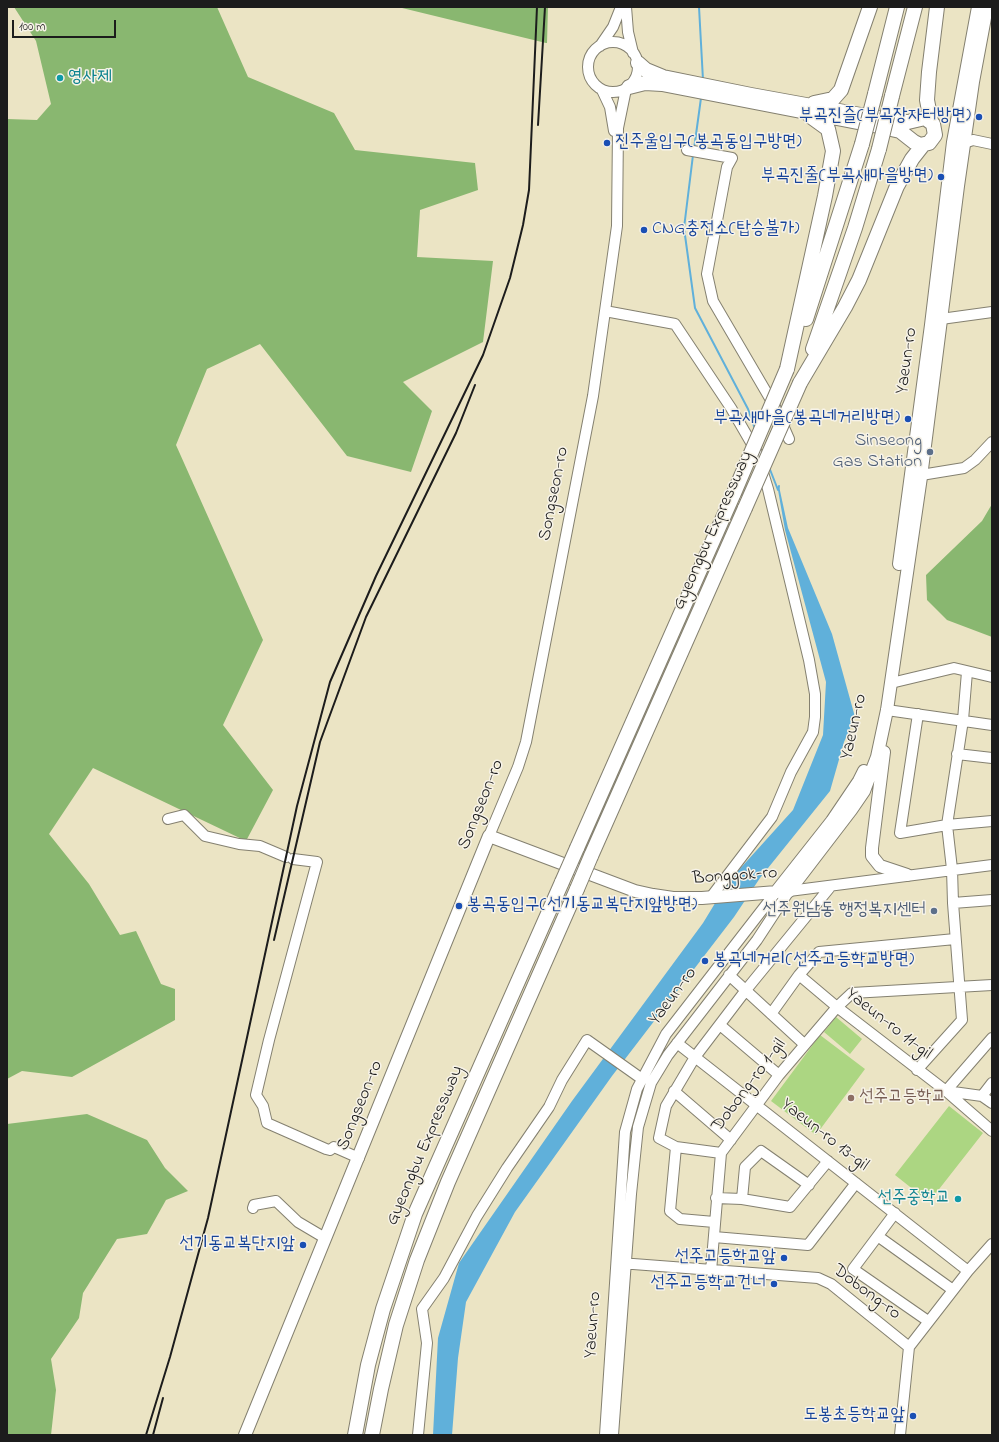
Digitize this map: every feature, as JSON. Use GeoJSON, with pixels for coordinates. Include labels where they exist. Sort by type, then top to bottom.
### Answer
{"type":"FeatureCollection","features":[{"type":"Feature","properties":{"kind":"highway"},"geometry":{"type":"LineString","coordinates":[[801,108],[827,101],[837,96],[844,84],[870,7]]}},
{"type":"Feature","properties":{"kind":"highway","name":"Gyeongbu Expressway"},"geometry":{"type":"LineString","coordinates":[[355,1435],[368,1365],[383,1309],[415,1214],[734,493],[787,369],[821,276],[862,144],[897,7]]}},
{"type":"Feature","properties":{"kind":"highway","name":"Gyeongbu Expressway"},"geometry":{"type":"LineString","coordinates":[[372,1435],[380,1389],[396,1326],[417,1260],[448,1182],[800,383],[826,315],[879,149],[915,7]]}},
{"type":"Feature","properties":{"kind":"highway"},"geometry":{"type":"LineString","coordinates":[[800,383],[845,307],[859,280],[897,186],[916,152],[923,145],[930,142],[935,135],[935,128],[931,122],[928,108],[928,86],[937,7]]}},
{"type":"Feature","properties":{"kind":"highway"},"geometry":{"type":"LineString","coordinates":[[635,58],[654,74],[686,86]]}},
{"type":"Feature","properties":{"kind":"highway"},"geometry":{"type":"LineString","coordinates":[[628,88],[653,83],[686,86],[801,108],[894,129],[906,134],[915,143],[923,145]]}},
{"type":"Feature","properties":{"kind":"highway"},"geometry":{"type":"LineString","coordinates":[[801,108],[894,121],[908,122],[921,118],[931,122]]}},
{"type":"Feature","properties":{"kind":"highway"},"geometry":{"type":"LineString","coordinates":[[787,369],[825,196],[833,151],[828,129],[801,108]]}},
{"type":"Feature","properties":{"kind":"main road","name":"Yaeun-ro"},"geometry":{"type":"LineString","coordinates":[[789,891],[851,810],[864,790],[877,757],[887,710],[891,682],[916,476],[953,142],[978,7]]}},
{"type":"Feature","properties":{"kind":"main road","name":"Yaeun-ro"},"geometry":{"type":"LineString","coordinates":[[776,892],[832,821],[860,781],[872,752],[879,721],[941,319],[964,143],[987,7]]}},
{"type":"Feature","properties":{"kind":"main road"},"geometry":{"type":"LineString","coordinates":[[887,710],[884,753],[872,856],[880,866],[908,875]]}},
{"type":"Feature","properties":{"kind":"main road","name":"Bonggok-ro"},"geometry":{"type":"LineString","coordinates":[[489,836],[635,891],[674,898],[711,897],[789,891]]}},
{"type":"Feature","properties":{"kind":"main road","name":"Songseon-ro"},"geometry":{"type":"LineString","coordinates":[[246,1435],[489,836]]}},
{"type":"Feature","properties":{"kind":"street"},"geometry":{"type":"LineString","coordinates":[[617,153],[612,117],[602,90],[591,80],[588,67],[591,56],[613,28],[621,7]]}},
{"type":"Feature","properties":{"kind":"street"},"geometry":{"type":"LineString","coordinates":[[617,153],[618,123],[628,88],[637,76],[635,58],[628,32],[626,7]]}},
{"type":"Feature","properties":{"kind":"street"},"geometry":{"type":"LineString","coordinates":[[600,46],[610,43],[618,43],[628,47],[635,58]]}},
{"type":"Feature","properties":{"kind":"street"},"geometry":{"type":"LineString","coordinates":[[602,90],[614,92],[628,88]]}},
{"type":"Feature","properties":{"kind":"street"},"geometry":{"type":"LineString","coordinates":[[964,143],[973,140],[992,144]]}},
{"type":"Feature","properties":{"kind":"street"},"geometry":{"type":"LineString","coordinates":[[687,150],[732,158],[727,167],[707,274],[713,301],[776,407],[789,439]]}},
{"type":"Feature","properties":{"kind":"street","name":"Songseon-ro"},"geometry":{"type":"LineString","coordinates":[[489,836],[512,781],[526,742],[593,396],[618,222],[617,153]]}},
{"type":"Feature","properties":{"kind":"street"},"geometry":{"type":"LineString","coordinates":[[605,311],[675,324],[732,408],[757,453],[768,489],[814,688],[815,717],[813,732],[791,772],[772,817],[711,897]]}},
{"type":"Feature","properties":{"kind":"street"},"geometry":{"type":"LineString","coordinates":[[941,319],[992,312]]}},
{"type":"Feature","properties":{"kind":"street"},"geometry":{"type":"LineString","coordinates":[[916,476],[964,468],[975,460],[992,442]]}},
{"type":"Feature","properties":{"kind":"street","name":"Yaeun-ro"},"geometry":{"type":"LineString","coordinates":[[891,682],[954,668],[992,677]]}},
{"type":"Feature","properties":{"kind":"street"},"geometry":{"type":"LineString","coordinates":[[917,1070],[962,1020],[952,903],[952,869],[947,825],[963,720],[967,672]]}},
{"type":"Feature","properties":{"kind":"street"},"geometry":{"type":"LineString","coordinates":[[887,710],[992,725]]}},
{"type":"Feature","properties":{"kind":"street"},"geometry":{"type":"LineString","coordinates":[[918,714],[900,833],[947,825],[992,821]]}},
{"type":"Feature","properties":{"kind":"street"},"geometry":{"type":"LineString","coordinates":[[957,754],[992,758]]}},
{"type":"Feature","properties":{"kind":"street"},"geometry":{"type":"LineString","coordinates":[[168,819],[184,815],[205,836],[240,844],[260,846],[289,858],[317,862],[269,1040],[256,1095],[263,1106],[267,1123],[326,1149],[330,1150],[334,1147],[359,1158]]}},
{"type":"Feature","properties":{"kind":"street","name":"Bonggok-ro"},"geometry":{"type":"LineString","coordinates":[[789,891],[992,865]]}},
{"type":"Feature","properties":{"kind":"street"},"geometry":{"type":"LineString","coordinates":[[721,1153],[676,1147],[659,1138],[666,1106],[695,1057],[746,990],[831,886]]}},
{"type":"Feature","properties":{"kind":"street","name":"Yaeun-ro"},"geometry":{"type":"LineString","coordinates":[[605,1435],[621,1263],[638,1126],[652,1083],[668,1054],[757,940],[789,891]]}},
{"type":"Feature","properties":{"kind":"street","name":"Yaeun-ro"},"geometry":{"type":"LineString","coordinates":[[613,1435],[625,1132],[637,1089],[666,1034],[776,892]]}},
{"type":"Feature","properties":{"kind":"street"},"geometry":{"type":"LineString","coordinates":[[952,903],[992,900]]}},
{"type":"Feature","properties":{"kind":"street"},"geometry":{"type":"LineString","coordinates":[[771,1014],[799,975],[819,952],[955,939]]}},
{"type":"Feature","properties":{"kind":"street"},"geometry":{"type":"LineString","coordinates":[[729,975],[804,1044]]}},
{"type":"Feature","properties":{"kind":"street","name":"Yaeun-ro 11-gil"},"geometry":{"type":"LineString","coordinates":[[799,975],[837,1007],[946,1091],[992,1131]]}},
{"type":"Feature","properties":{"kind":"street","name":"Dobong-ro 1-gil"},"geometry":{"type":"LineString","coordinates":[[711,1271],[721,1153],[779,1075],[837,1007],[852,993],[992,985]]}},
{"type":"Feature","properties":{"kind":"street"},"geometry":{"type":"LineString","coordinates":[[720,1025],[779,1075]]}},
{"type":"Feature","properties":{"kind":"street"},"geometry":{"type":"LineString","coordinates":[[946,1091],[992,1038]]}},
{"type":"Feature","properties":{"kind":"street"},"geometry":{"type":"LineString","coordinates":[[418,1435],[428,1343],[422,1309],[444,1278],[477,1216],[506,1168],[549,1107],[562,1080],[587,1040],[642,1079]]}},
{"type":"Feature","properties":{"kind":"street","name":"Yaeun-ro 13-gil"},"geometry":{"type":"LineString","coordinates":[[677,1043],[968,1271]]}},
{"type":"Feature","properties":{"kind":"street"},"geometry":{"type":"LineString","coordinates":[[982,1096],[992,1083]]}},
{"type":"Feature","properties":{"kind":"street"},"geometry":{"type":"LineString","coordinates":[[674,1091],[731,1140]]}},
{"type":"Feature","properties":{"kind":"street"},"geometry":{"type":"LineString","coordinates":[[946,1091],[982,1096],[992,1103]]}},
{"type":"Feature","properties":{"kind":"street"},"geometry":{"type":"LineString","coordinates":[[676,1147],[670,1211],[680,1218],[714,1222]]}},
{"type":"Feature","properties":{"kind":"street"},"geometry":{"type":"LineString","coordinates":[[742,1199],[745,1167],[761,1151],[809,1185]]}},
{"type":"Feature","properties":{"kind":"street"},"geometry":{"type":"LineString","coordinates":[[716,1198],[742,1199],[790,1208],[828,1161]]}},
{"type":"Feature","properties":{"kind":"street"},"geometry":{"type":"LineString","coordinates":[[714,1237],[808,1245],[856,1183]]}},
{"type":"Feature","properties":{"kind":"street"},"geometry":{"type":"LineString","coordinates":[[253,1208],[254,1205],[276,1201],[298,1222],[325,1238]]}},
{"type":"Feature","properties":{"kind":"street"},"geometry":{"type":"LineString","coordinates":[[895,1213],[853,1269],[928,1321]]}},
{"type":"Feature","properties":{"kind":"street"},"geometry":{"type":"LineString","coordinates":[[878,1237],[953,1290]]}},
{"type":"Feature","properties":{"kind":"street"},"geometry":{"type":"LineString","coordinates":[[900,1435],[909,1347],[968,1271],[992,1244]]}},
{"type":"Feature","properties":{"kind":"street","name":"Dobong-ro"},"geometry":{"type":"LineString","coordinates":[[621,1263],[818,1278],[831,1284],[909,1347]]}},
{"type":"Feature","properties":{"kind":"green space"},"geometry":{"type":"Polygon","coordinates":[[[14,7],[217,7],[248,77],[334,113],[355,150],[475,163],[478,190],[420,210],[417,257],[493,261],[483,342],[403,382],[432,411],[411,472],[347,456],[260,344],[207,369],[176,445],[263,640],[223,725],[273,790],[246,841],[93,768],[49,834],[89,884],[120,935],[136,931],[161,984],[175,989],[175,1020],[72,1077],[22,1071],[7,1079],[7,119],[37,120],[51,104],[36,41],[14,7]]]}},
{"type":"Feature","properties":{"kind":"green space"},"geometry":{"type":"Polygon","coordinates":[[[398,7],[548,7],[547,43],[546,43],[398,7]]]}},
{"type":"Feature","properties":{"kind":"green space"},"geometry":{"type":"Polygon","coordinates":[[[992,504],[992,637],[947,620],[927,600],[926,575],[982,521],[992,504]]]}},
{"type":"Feature","properties":{"kind":"green space"},"geometry":{"type":"Polygon","coordinates":[[[836,1017],[862,1039],[850,1054],[824,1032],[836,1017]]]}},
{"type":"Feature","properties":{"kind":"green space"},"geometry":{"type":"Polygon","coordinates":[[[820,1035],[865,1069],[816,1135],[771,1101],[820,1035]]]}},
{"type":"Feature","properties":{"kind":"green space"},"geometry":{"type":"Polygon","coordinates":[[[949,1106],[983,1133],[929,1202],[895,1175],[949,1106]]]}},
{"type":"Feature","properties":{"kind":"green space"},"geometry":{"type":"Polygon","coordinates":[[[87,1114],[147,1140],[165,1168],[188,1191],[166,1200],[147,1234],[117,1239],[83,1293],[79,1318],[51,1359],[56,1390],[51,1435],[7,1435],[7,1124],[87,1114]]]}},
{"type":"Feature","properties":{"kind":"water"},"geometry":{"type":"Polygon","coordinates":[[[779,486],[788,528],[832,634],[855,717],[844,742],[830,791],[760,878],[734,917],[612,1076],[515,1212],[466,1302],[458,1358],[452,1435],[433,1435],[438,1338],[459,1263],[572,1101],[703,923],[728,882],[793,810],[823,735],[826,682],[785,530],[778,490],[779,486]]]}},
{"type":"Feature","properties":{"kind":"waterway"},"geometry":{"type":"LineString","coordinates":[[699,7],[703,80]]}},
{"type":"Feature","properties":{"kind":"waterway"},"geometry":{"type":"LineString","coordinates":[[694,149],[701,98]]}},
{"type":"Feature","properties":{"kind":"waterway"},"geometry":{"type":"LineString","coordinates":[[693,155],[684,228],[695,308],[748,409],[755,429]]}},
{"type":"Feature","properties":{"kind":"waterway"},"geometry":{"type":"LineString","coordinates":[[769,467],[778,490],[779,486]]}},
{"type":"Feature","properties":{"kind":"railway"},"geometry":{"type":"LineString","coordinates":[[146,1435],[170,1357],[208,1218],[297,806],[330,682],[376,576],[483,355],[510,278],[523,225],[529,190],[537,7]]}},
{"type":"Feature","properties":{"kind":"railway"},"geometry":{"type":"LineString","coordinates":[[538,125],[545,7]]}},
{"type":"Feature","properties":{"kind":"railway"},"geometry":{"type":"LineString","coordinates":[[274,940],[320,742],[366,617],[456,433],[475,385]]}},
{"type":"Feature","properties":{"kind":"railway"},"geometry":{"type":"LineString","coordinates":[[153,1435],[163,1398]]}},
{"type":"Feature","properties":{"kind":"place","name":"영사제"},"geometry":{"type":"Point","coordinates":[60,78]}},
{"type":"Feature","properties":{"kind":"place","name":"부곡진즐(부곡장자터방면)"},"geometry":{"type":"Point","coordinates":[979,117]}},
{"type":"Feature","properties":{"kind":"place","name":"진주울입구(봉곡동입구방면)"},"geometry":{"type":"Point","coordinates":[607,143]}},
{"type":"Feature","properties":{"kind":"place","name":"부곡진줄(부곡새마을방면)"},"geometry":{"type":"Point","coordinates":[941,177]}},
{"type":"Feature","properties":{"kind":"place","name":"CNG충전소(탑승불가)"},"geometry":{"type":"Point","coordinates":[644,230]}},
{"type":"Feature","properties":{"kind":"place","name":"부곡새마을(봉곡네거리방면)"},"geometry":{"type":"Point","coordinates":[908,419]}},
{"type":"Feature","properties":{"kind":"place","name":"Sinseong Gas Station"},"geometry":{"type":"Point","coordinates":[930,452]}},
{"type":"Feature","properties":{"kind":"place","name":"봉곡동입구(선기동교복단지앞방면)"},"geometry":{"type":"Point","coordinates":[459,906]}},
{"type":"Feature","properties":{"kind":"place","name":"선주원남동 행정복지센터"},"geometry":{"type":"Point","coordinates":[934,911]}},
{"type":"Feature","properties":{"kind":"place","name":"봉곡네거리(선주고등학교방면)"},"geometry":{"type":"Point","coordinates":[705,961]}},
{"type":"Feature","properties":{"kind":"place","name":"선주고등학교"},"geometry":{"type":"Point","coordinates":[851,1098]}},
{"type":"Feature","properties":{"kind":"place","name":"선주중학교"},"geometry":{"type":"Point","coordinates":[958,1199]}},
{"type":"Feature","properties":{"kind":"place","name":"선기동교복단지앞"},"geometry":{"type":"Point","coordinates":[303,1245]}},
{"type":"Feature","properties":{"kind":"place","name":"선주고등학교앞"},"geometry":{"type":"Point","coordinates":[784,1258]}},
{"type":"Feature","properties":{"kind":"place","name":"선주고등학교건너"},"geometry":{"type":"Point","coordinates":[774,1284]}},
{"type":"Feature","properties":{"kind":"place","name":"도봉초등학교앞"},"geometry":{"type":"Point","coordinates":[913,1416]}}]}
